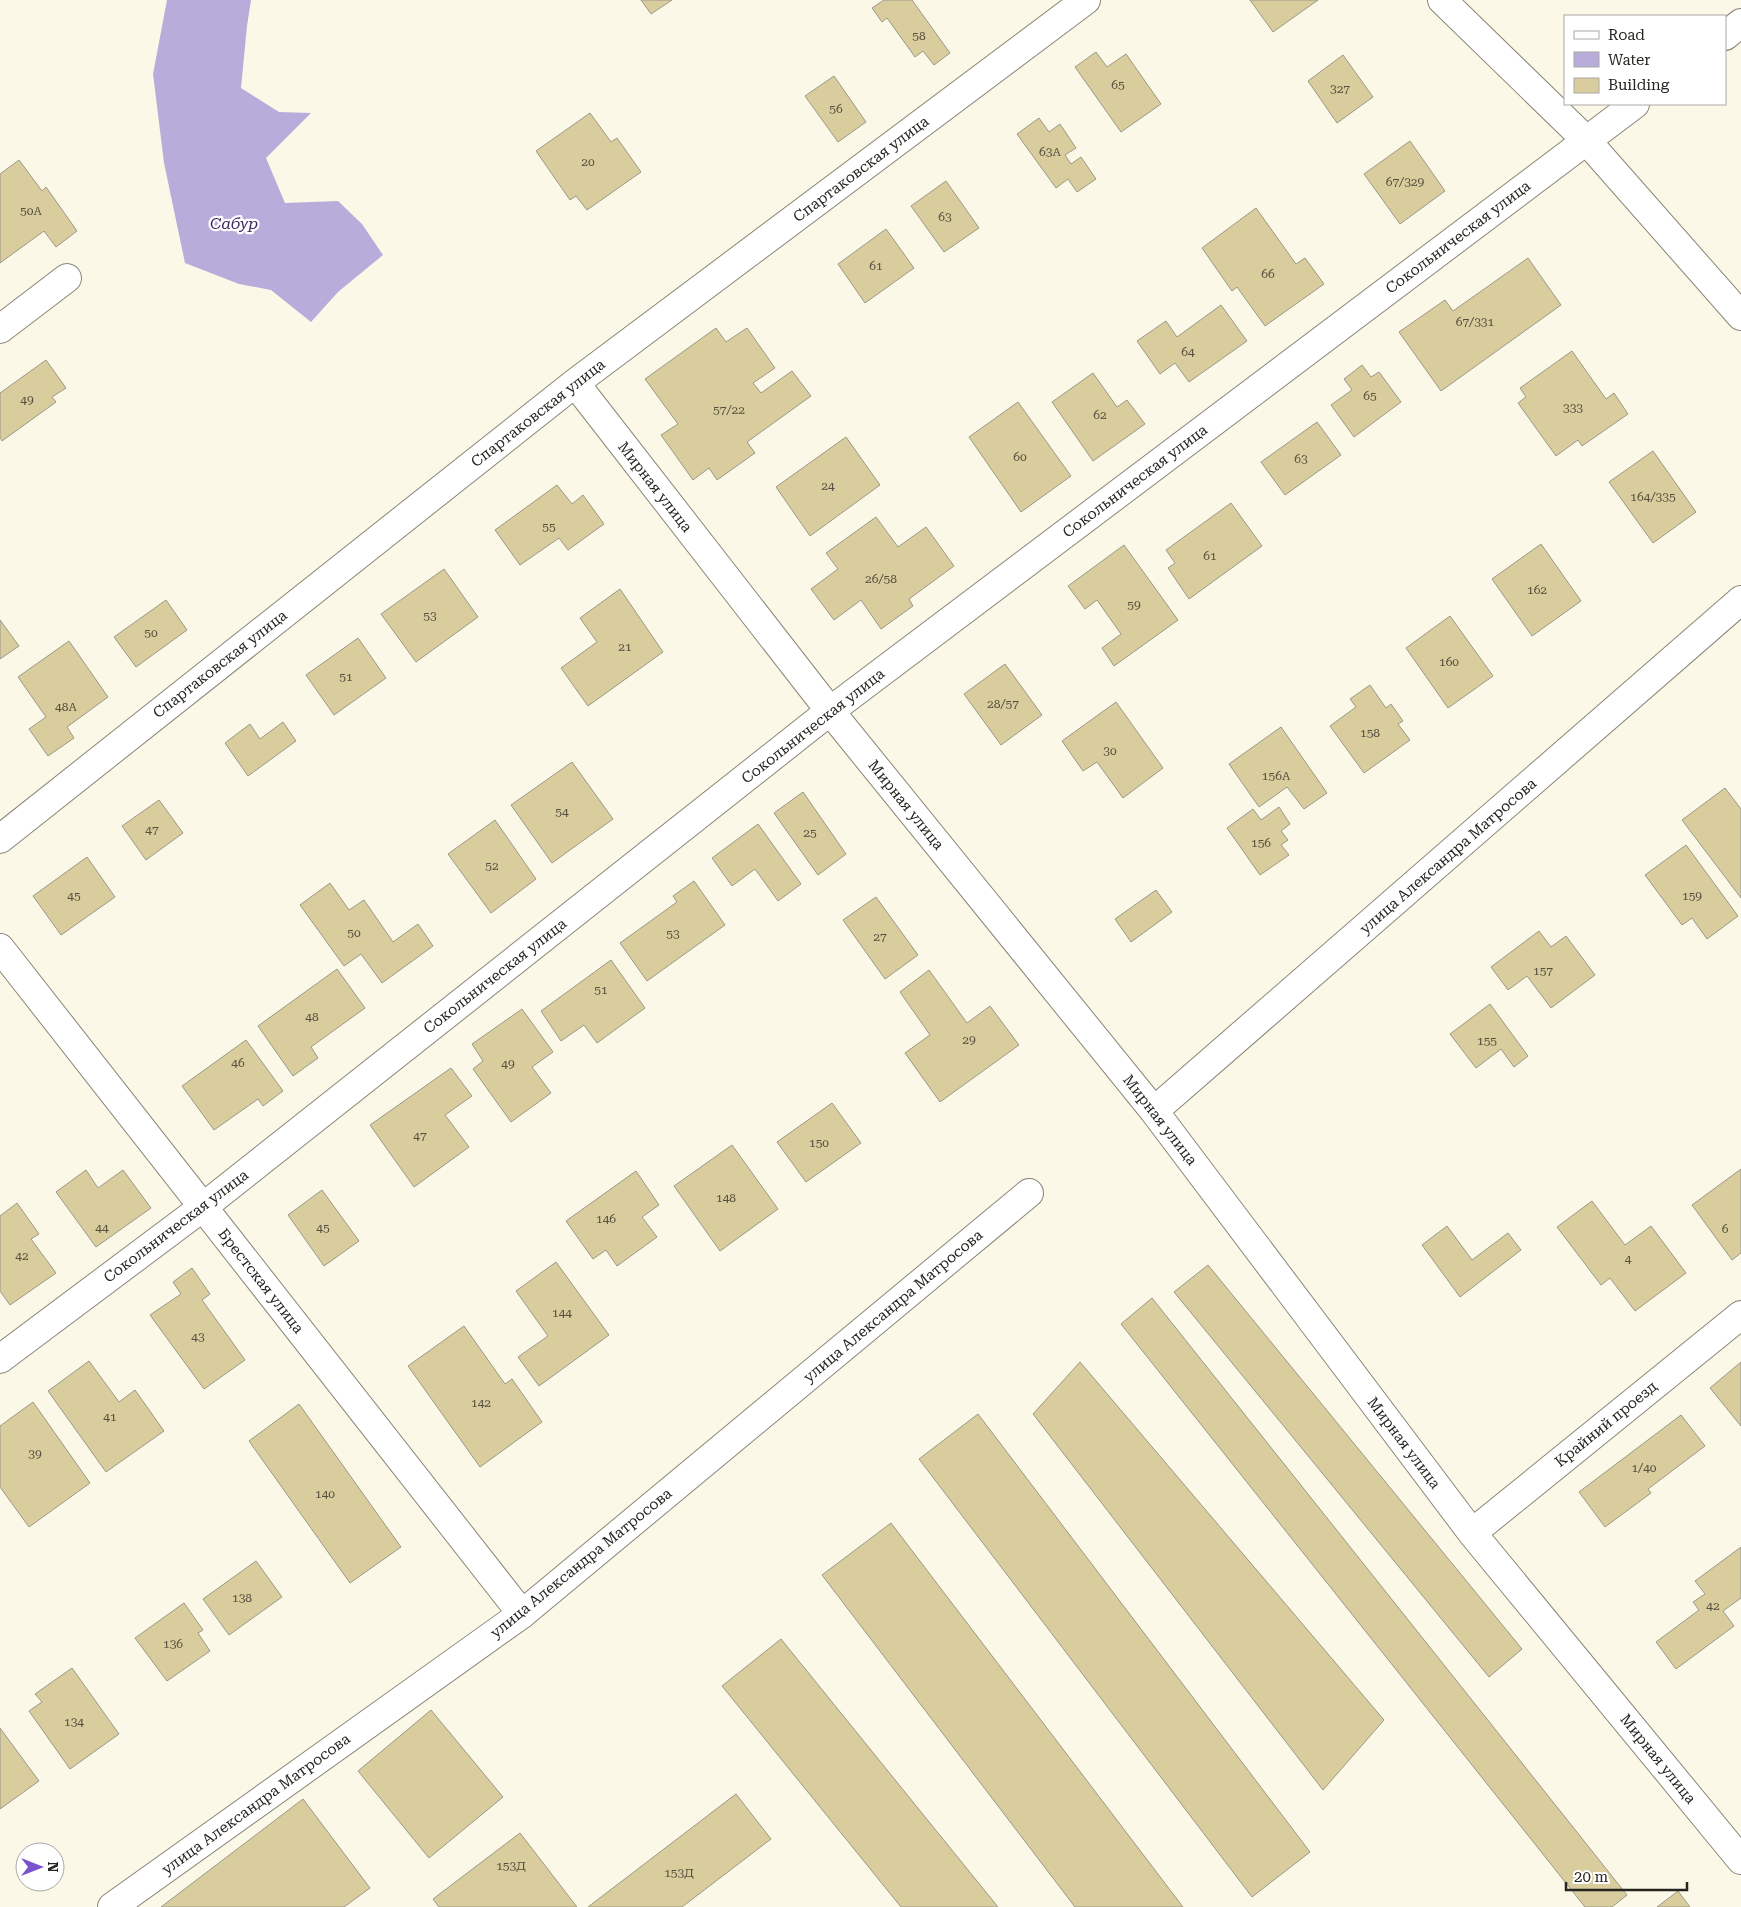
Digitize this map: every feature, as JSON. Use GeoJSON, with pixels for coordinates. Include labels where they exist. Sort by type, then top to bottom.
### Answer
{"type":"FeatureCollection","features":[{"type":"Feature","properties":{"kind":"street","name":"Спартаковская улица"},"geometry":{"type":"LineString","coordinates":[[0,839],[575,383],[1086,0]]}},
{"type":"Feature","properties":{"kind":"street"},"geometry":{"type":"LineString","coordinates":[[1442,0],[1586,140],[1741,316]]}},
{"type":"Feature","properties":{"kind":"street"},"geometry":{"type":"LineString","coordinates":[[1726,35],[1741,24]]}},
{"type":"Feature","properties":{"kind":"street","name":"Сокольническая улица"},"geometry":{"type":"LineString","coordinates":[[0,1359],[203,1207],[830,711],[1633,105]]}},
{"type":"Feature","properties":{"kind":"street"},"geometry":{"type":"LineString","coordinates":[[0,328],[66,278]]}},
{"type":"Feature","properties":{"kind":"street","name":"Мирная улица"},"geometry":{"type":"LineString","coordinates":[[575,383],[830,711],[1154,1111],[1472,1533],[1741,1860]]}},
{"type":"Feature","properties":{"kind":"street","name":"улица Александра Матросова"},"geometry":{"type":"LineString","coordinates":[[1154,1111],[1741,600]]}},
{"type":"Feature","properties":{"kind":"street","name":"Брестская улица"},"geometry":{"type":"LineString","coordinates":[[0,948],[522,1614]]}},
{"type":"Feature","properties":{"kind":"street","name":"улица Александра Матросова"},"geometry":{"type":"LineString","coordinates":[[112,1907],[522,1614],[1029,1193]]}},
{"type":"Feature","properties":{"kind":"street","name":"Крайний проезд"},"geometry":{"type":"LineString","coordinates":[[1472,1533],[1741,1315]]}},
{"type":"Feature","properties":{"kind":"water","name":"Сабур"},"geometry":{"type":"Polygon","coordinates":[[[167,0],[251,0],[241,88],[279,112],[311,113],[266,158],[285,203],[338,201],[362,224],[383,255],[338,292],[311,322],[271,290],[239,284],[185,263],[164,163],[153,74],[167,0]]]}},
{"type":"Feature","properties":{"kind":"building"},"geometry":{"type":"Polygon","coordinates":[[[641,0],[672,0],[651,14],[641,0]]]}},
{"type":"Feature","properties":{"kind":"building"},"geometry":{"type":"Polygon","coordinates":[[[884,0],[912,0],[950,53],[934,65],[923,51],[915,57],[887,18],[882,22],[872,8],[884,0]]]}},
{"type":"Feature","properties":{"kind":"building"},"geometry":{"type":"Polygon","coordinates":[[[1250,0],[1318,0],[1273,32],[1250,0]]]}},
{"type":"Feature","properties":{"kind":"building"},"geometry":{"type":"Polygon","coordinates":[[[1096,52],[1107,67],[1126,54],[1161,104],[1121,132],[1075,67],[1096,52]]]}},
{"type":"Feature","properties":{"kind":"building"},"geometry":{"type":"Polygon","coordinates":[[[1343,55],[1373,97],[1337,123],[1308,81],[1343,55]]]}},
{"type":"Feature","properties":{"kind":"building"},"geometry":{"type":"Polygon","coordinates":[[[834,76],[866,122],[838,142],[805,96],[834,76]]]}},
{"type":"Feature","properties":{"kind":"building"},"geometry":{"type":"Polygon","coordinates":[[[590,113],[611,142],[617,138],[641,172],[587,210],[576,196],[570,200],[536,151],[590,113]]]}},
{"type":"Feature","properties":{"kind":"building"},"geometry":{"type":"Polygon","coordinates":[[[1039,118],[1049,132],[1060,124],[1076,148],[1065,155],[1071,164],[1081,157],[1096,179],[1077,192],[1068,179],[1056,188],[1017,134],[1039,118]]]}},
{"type":"Feature","properties":{"kind":"building"},"geometry":{"type":"Polygon","coordinates":[[[1410,141],[1445,191],[1400,224],[1364,174],[1410,141]]]}},
{"type":"Feature","properties":{"kind":"building"},"geometry":{"type":"Polygon","coordinates":[[[19,160],[42,191],[46,187],[77,231],[56,247],[44,231],[0,263],[0,174],[19,160]]]}},
{"type":"Feature","properties":{"kind":"building"},"geometry":{"type":"Polygon","coordinates":[[[946,181],[979,228],[944,252],[911,206],[946,181]]]}},
{"type":"Feature","properties":{"kind":"building"},"geometry":{"type":"Polygon","coordinates":[[[1256,208],[1296,264],[1305,258],[1324,284],[1265,326],[1237,287],[1232,291],[1202,248],[1256,208]]]}},
{"type":"Feature","properties":{"kind":"building"},"geometry":{"type":"Polygon","coordinates":[[[886,229],[914,268],[865,303],[838,264],[886,229]]]}},
{"type":"Feature","properties":{"kind":"building"},"geometry":{"type":"Polygon","coordinates":[[[1528,258],[1561,305],[1441,391],[1399,332],[1445,300],[1453,311],[1528,258]]]}},
{"type":"Feature","properties":{"kind":"building"},"geometry":{"type":"Polygon","coordinates":[[[1221,305],[1247,341],[1189,382],[1175,363],[1160,374],[1137,341],[1166,321],[1177,337],[1221,305]]]}},
{"type":"Feature","properties":{"kind":"building"},"geometry":{"type":"Polygon","coordinates":[[[716,328],[726,342],[747,328],[775,368],[753,383],[761,393],[792,371],[811,396],[747,442],[755,453],[717,480],[709,468],[693,480],[661,435],[678,424],[645,379],[716,328]]]}},
{"type":"Feature","properties":{"kind":"building"},"geometry":{"type":"Polygon","coordinates":[[[1572,351],[1606,399],[1614,393],[1628,414],[1582,446],[1578,440],[1556,456],[1518,403],[1526,397],[1520,388],[1572,351]]]}},
{"type":"Feature","properties":{"kind":"building"},"geometry":{"type":"Polygon","coordinates":[[[46,360],[66,388],[52,397],[56,402],[2,441],[0,437],[0,393],[46,360]]]}},
{"type":"Feature","properties":{"kind":"building"},"geometry":{"type":"Polygon","coordinates":[[[1362,365],[1371,377],[1379,372],[1401,402],[1354,437],[1331,405],[1352,390],[1344,379],[1362,365]]]}},
{"type":"Feature","properties":{"kind":"building"},"geometry":{"type":"Polygon","coordinates":[[[1093,373],[1117,407],[1127,400],[1145,424],[1093,461],[1052,402],[1093,373]]]}},
{"type":"Feature","properties":{"kind":"building"},"geometry":{"type":"Polygon","coordinates":[[[1018,402],[1071,476],[1021,512],[969,437],[1018,402]]]}},
{"type":"Feature","properties":{"kind":"building"},"geometry":{"type":"Polygon","coordinates":[[[1317,422],[1341,455],[1285,495],[1261,462],[1317,422]]]}},
{"type":"Feature","properties":{"kind":"building"},"geometry":{"type":"Polygon","coordinates":[[[846,437],[880,485],[810,536],[776,487],[846,437]]]}},
{"type":"Feature","properties":{"kind":"building"},"geometry":{"type":"Polygon","coordinates":[[[1653,451],[1696,512],[1653,543],[1609,482],[1653,451]]]}},
{"type":"Feature","properties":{"kind":"building"},"geometry":{"type":"Polygon","coordinates":[[[557,485],[572,504],[583,495],[604,524],[568,550],[559,538],[520,565],[495,530],[557,485]]]}},
{"type":"Feature","properties":{"kind":"building"},"geometry":{"type":"Polygon","coordinates":[[[1231,503],[1262,546],[1189,599],[1168,568],[1175,563],[1166,550],[1231,503]]]}},
{"type":"Feature","properties":{"kind":"building"},"geometry":{"type":"Polygon","coordinates":[[[876,517],[898,547],[926,527],[954,566],[909,599],[913,606],[881,629],[861,600],[834,620],[811,589],[838,569],[826,553],[876,517]]]}},
{"type":"Feature","properties":{"kind":"building"},"geometry":{"type":"Polygon","coordinates":[[[1541,544],[1581,601],[1532,636],[1492,579],[1541,544]]]}},
{"type":"Feature","properties":{"kind":"building"},"geometry":{"type":"Polygon","coordinates":[[[1124,545],[1178,620],[1114,666],[1102,648],[1121,634],[1097,600],[1085,609],[1068,586],[1124,545]]]}},
{"type":"Feature","properties":{"kind":"building"},"geometry":{"type":"Polygon","coordinates":[[[444,569],[478,617],[416,662],[381,614],[444,569]]]}},
{"type":"Feature","properties":{"kind":"building"},"geometry":{"type":"Polygon","coordinates":[[[620,589],[663,652],[588,706],[561,668],[597,642],[580,618],[620,589]]]}},
{"type":"Feature","properties":{"kind":"building"},"geometry":{"type":"Polygon","coordinates":[[[166,600],[187,630],[136,667],[114,637],[166,600]]]}},
{"type":"Feature","properties":{"kind":"building"},"geometry":{"type":"Polygon","coordinates":[[[1450,616],[1493,676],[1448,708],[1406,648],[1450,616]]]}},
{"type":"Feature","properties":{"kind":"building"},"geometry":{"type":"Polygon","coordinates":[[[0,620],[19,646],[0,659],[0,620]]]}},
{"type":"Feature","properties":{"kind":"building"},"geometry":{"type":"Polygon","coordinates":[[[358,638],[386,678],[334,715],[306,675],[358,638]]]}},
{"type":"Feature","properties":{"kind":"building"},"geometry":{"type":"Polygon","coordinates":[[[69,641],[108,697],[67,727],[74,738],[48,756],[29,729],[46,717],[18,677],[69,641]]]}},
{"type":"Feature","properties":{"kind":"building"},"geometry":{"type":"Polygon","coordinates":[[[1005,664],[1042,715],[1001,745],[964,694],[1005,664]]]}},
{"type":"Feature","properties":{"kind":"building"},"geometry":{"type":"Polygon","coordinates":[[[1370,685],[1386,708],[1391,704],[1403,721],[1398,724],[1410,740],[1364,773],[1330,726],[1356,707],[1350,699],[1370,685]]]}},
{"type":"Feature","properties":{"kind":"building"},"geometry":{"type":"Polygon","coordinates":[[[1116,702],[1163,768],[1123,798],[1097,762],[1083,771],[1062,741],[1116,702]]]}},
{"type":"Feature","properties":{"kind":"building"},"geometry":{"type":"Polygon","coordinates":[[[283,722],[296,741],[248,776],[225,743],[250,724],[260,739],[283,722]]]}},
{"type":"Feature","properties":{"kind":"building"},"geometry":{"type":"Polygon","coordinates":[[[1281,727],[1327,793],[1304,809],[1287,787],[1259,807],[1229,764],[1281,727]]]}},
{"type":"Feature","properties":{"kind":"building"},"geometry":{"type":"Polygon","coordinates":[[[572,762],[613,819],[552,863],[511,805],[572,762]]]}},
{"type":"Feature","properties":{"kind":"building"},"geometry":{"type":"Polygon","coordinates":[[[1725,788],[1741,809],[1741,898],[1682,820],[1725,788]]]}},
{"type":"Feature","properties":{"kind":"building"},"geometry":{"type":"Polygon","coordinates":[[[803,792],[846,854],[818,875],[774,813],[803,792]]]}},
{"type":"Feature","properties":{"kind":"building"},"geometry":{"type":"Polygon","coordinates":[[[159,800],[183,833],[146,860],[122,826],[159,800]]]}},
{"type":"Feature","properties":{"kind":"building"},"geometry":{"type":"Polygon","coordinates":[[[1279,807],[1290,824],[1281,831],[1288,840],[1281,845],[1289,855],[1260,875],[1227,828],[1253,809],[1261,820],[1279,807]]]}},
{"type":"Feature","properties":{"kind":"building"},"geometry":{"type":"Polygon","coordinates":[[[495,820],[536,879],[491,913],[448,854],[495,820]]]}},
{"type":"Feature","properties":{"kind":"building"},"geometry":{"type":"Polygon","coordinates":[[[758,824],[801,884],[778,901],[755,869],[732,886],[712,858],[758,824]]]}},
{"type":"Feature","properties":{"kind":"building"},"geometry":{"type":"Polygon","coordinates":[[[1686,845],[1738,916],[1707,939],[1692,918],[1682,925],[1645,875],[1686,845]]]}},
{"type":"Feature","properties":{"kind":"building"},"geometry":{"type":"Polygon","coordinates":[[[87,857],[115,897],[61,935],[33,896],[87,857]]]}},
{"type":"Feature","properties":{"kind":"building"},"geometry":{"type":"Polygon","coordinates":[[[694,881],[725,925],[647,981],[620,943],[677,902],[673,896],[694,881]]]}},
{"type":"Feature","properties":{"kind":"building"},"geometry":{"type":"Polygon","coordinates":[[[330,883],[349,910],[364,900],[393,942],[418,924],[433,946],[382,983],[361,954],[344,966],[300,905],[330,883]]]}},
{"type":"Feature","properties":{"kind":"building"},"geometry":{"type":"Polygon","coordinates":[[[1156,890],[1172,912],[1131,942],[1115,919],[1156,890]]]}},
{"type":"Feature","properties":{"kind":"building"},"geometry":{"type":"Polygon","coordinates":[[[876,897],[918,955],[885,979],[843,920],[876,897]]]}},
{"type":"Feature","properties":{"kind":"building"},"geometry":{"type":"Polygon","coordinates":[[[1539,931],[1551,947],[1566,936],[1595,975],[1551,1008],[1527,976],[1508,990],[1491,967],[1539,931]]]}},
{"type":"Feature","properties":{"kind":"building"},"geometry":{"type":"Polygon","coordinates":[[[611,960],[645,1008],[597,1043],[584,1025],[561,1041],[541,1011],[611,960]]]}},
{"type":"Feature","properties":{"kind":"building"},"geometry":{"type":"Polygon","coordinates":[[[337,969],[365,1008],[311,1047],[318,1058],[293,1076],[258,1026],[337,969]]]}},
{"type":"Feature","properties":{"kind":"building"},"geometry":{"type":"Polygon","coordinates":[[[929,970],[967,1023],[990,1006],[1019,1045],[940,1102],[905,1053],[930,1035],[900,992],[929,970]]]}},
{"type":"Feature","properties":{"kind":"building"},"geometry":{"type":"Polygon","coordinates":[[[1490,1004],[1528,1056],[1514,1067],[1501,1049],[1476,1068],[1450,1034],[1490,1004]]]}},
{"type":"Feature","properties":{"kind":"building"},"geometry":{"type":"Polygon","coordinates":[[[522,1009],[553,1052],[532,1067],[551,1093],[511,1122],[473,1069],[483,1061],[472,1044],[522,1009]]]}},
{"type":"Feature","properties":{"kind":"building"},"geometry":{"type":"Polygon","coordinates":[[[246,1040],[283,1091],[263,1106],[258,1099],[214,1130],[182,1086],[246,1040]]]}},
{"type":"Feature","properties":{"kind":"building"},"geometry":{"type":"Polygon","coordinates":[[[451,1068],[472,1096],[445,1115],[469,1147],[414,1187],[370,1125],[451,1068]]]}},
{"type":"Feature","properties":{"kind":"building"},"geometry":{"type":"Polygon","coordinates":[[[832,1103],[861,1143],[806,1182],[777,1142],[832,1103]]]}},
{"type":"Feature","properties":{"kind":"building"},"geometry":{"type":"Polygon","coordinates":[[[732,1145],[778,1209],[720,1251],[674,1186],[732,1145]]]}},
{"type":"Feature","properties":{"kind":"building"},"geometry":{"type":"Polygon","coordinates":[[[1741,1169],[1741,1253],[1732,1260],[1692,1205],[1741,1169]]]}},
{"type":"Feature","properties":{"kind":"building"},"geometry":{"type":"Polygon","coordinates":[[[86,1170],[98,1188],[123,1170],[151,1208],[96,1247],[56,1192],[86,1170]]]}},
{"type":"Feature","properties":{"kind":"building"},"geometry":{"type":"Polygon","coordinates":[[[636,1171],[659,1205],[642,1217],[657,1237],[617,1266],[606,1250],[593,1259],[566,1221],[636,1171]]]}},
{"type":"Feature","properties":{"kind":"building"},"geometry":{"type":"Polygon","coordinates":[[[322,1190],[359,1241],[324,1266],[288,1215],[322,1190]]]}},
{"type":"Feature","properties":{"kind":"building"},"geometry":{"type":"Polygon","coordinates":[[[1592,1201],[1625,1245],[1651,1226],[1686,1273],[1635,1311],[1610,1278],[1601,1285],[1557,1227],[1592,1201]]]}},
{"type":"Feature","properties":{"kind":"building"},"geometry":{"type":"Polygon","coordinates":[[[17,1203],[39,1234],[31,1239],[56,1273],[10,1305],[0,1291],[0,1216],[17,1203]]]}},
{"type":"Feature","properties":{"kind":"building"},"geometry":{"type":"Polygon","coordinates":[[[1447,1226],[1472,1260],[1508,1233],[1521,1250],[1460,1297],[1422,1245],[1447,1226]]]}},
{"type":"Feature","properties":{"kind":"building"},"geometry":{"type":"Polygon","coordinates":[[[556,1262],[609,1335],[539,1386],[518,1357],[548,1336],[516,1291],[556,1262]]]}},
{"type":"Feature","properties":{"kind":"building"},"geometry":{"type":"Polygon","coordinates":[[[1208,1265],[1522,1649],[1489,1677],[1174,1292],[1208,1265]]]}},
{"type":"Feature","properties":{"kind":"building"},"geometry":{"type":"Polygon","coordinates":[[[192,1268],[210,1294],[202,1300],[245,1360],[204,1389],[150,1315],[181,1294],[173,1282],[192,1268]]]}},
{"type":"Feature","properties":{"kind":"building"},"geometry":{"type":"Polygon","coordinates":[[[1152,1298],[1627,1895],[1612,1907],[1585,1907],[1121,1324],[1152,1298]]]}},
{"type":"Feature","properties":{"kind":"building"},"geometry":{"type":"Polygon","coordinates":[[[464,1326],[505,1384],[512,1379],[542,1422],[480,1467],[408,1366],[464,1326]]]}},
{"type":"Feature","properties":{"kind":"building"},"geometry":{"type":"Polygon","coordinates":[[[89,1361],[119,1402],[135,1390],[164,1431],[106,1472],[48,1391],[89,1361]]]}},
{"type":"Feature","properties":{"kind":"building"},"geometry":{"type":"Polygon","coordinates":[[[1080,1362],[1384,1720],[1323,1790],[1033,1414],[1080,1362]]]}},
{"type":"Feature","properties":{"kind":"building"},"geometry":{"type":"Polygon","coordinates":[[[1741,1362],[1741,1426],[1710,1388],[1741,1362]]]}},
{"type":"Feature","properties":{"kind":"building"},"geometry":{"type":"Polygon","coordinates":[[[33,1402],[90,1483],[29,1527],[0,1487],[0,1426],[33,1402]]]}},
{"type":"Feature","properties":{"kind":"building"},"geometry":{"type":"Polygon","coordinates":[[[299,1404],[401,1547],[350,1583],[249,1441],[299,1404]]]}},
{"type":"Feature","properties":{"kind":"building"},"geometry":{"type":"Polygon","coordinates":[[[978,1414],[1310,1852],[1252,1897],[919,1459],[978,1414]]]}},
{"type":"Feature","properties":{"kind":"building"},"geometry":{"type":"Polygon","coordinates":[[[1681,1415],[1705,1446],[1648,1489],[1651,1493],[1605,1527],[1579,1492],[1681,1415]]]}},
{"type":"Feature","properties":{"kind":"building"},"geometry":{"type":"Polygon","coordinates":[[[891,1523],[1183,1907],[1075,1907],[822,1575],[891,1523]]]}},
{"type":"Feature","properties":{"kind":"building"},"geometry":{"type":"Polygon","coordinates":[[[1741,1547],[1741,1598],[1723,1611],[1734,1626],[1676,1669],[1656,1642],[1699,1610],[1693,1602],[1705,1594],[1695,1581],[1741,1547]]]}},
{"type":"Feature","properties":{"kind":"building"},"geometry":{"type":"Polygon","coordinates":[[[256,1561],[282,1597],[229,1635],[203,1599],[256,1561]]]}},
{"type":"Feature","properties":{"kind":"building"},"geometry":{"type":"Polygon","coordinates":[[[184,1603],[203,1630],[198,1633],[210,1651],[167,1681],[135,1638],[184,1603]]]}},
{"type":"Feature","properties":{"kind":"building"},"geometry":{"type":"Polygon","coordinates":[[[781,1639],[998,1907],[901,1907],[722,1686],[781,1639]]]}},
{"type":"Feature","properties":{"kind":"building"},"geometry":{"type":"Polygon","coordinates":[[[72,1668],[119,1734],[70,1769],[29,1711],[42,1702],[35,1694],[72,1668]]]}},
{"type":"Feature","properties":{"kind":"building"},"geometry":{"type":"Polygon","coordinates":[[[431,1710],[503,1797],[429,1858],[358,1771],[431,1710]]]}},
{"type":"Feature","properties":{"kind":"building"},"geometry":{"type":"Polygon","coordinates":[[[0,1728],[39,1781],[0,1809],[0,1728]]]}},
{"type":"Feature","properties":{"kind":"building"},"geometry":{"type":"Polygon","coordinates":[[[736,1794],[771,1839],[682,1907],[588,1907],[736,1794]]]}},
{"type":"Feature","properties":{"kind":"building"},"geometry":{"type":"Polygon","coordinates":[[[303,1799],[370,1888],[344,1907],[161,1907],[303,1799]]]}},
{"type":"Feature","properties":{"kind":"building"},"geometry":{"type":"Polygon","coordinates":[[[520,1833],[577,1907],[439,1907],[433,1899],[520,1833]]]}},
{"type":"Feature","properties":{"kind":"building"},"geometry":{"type":"Polygon","coordinates":[[[1678,1891],[1690,1907],[1657,1907],[1678,1891]]]}}]}
